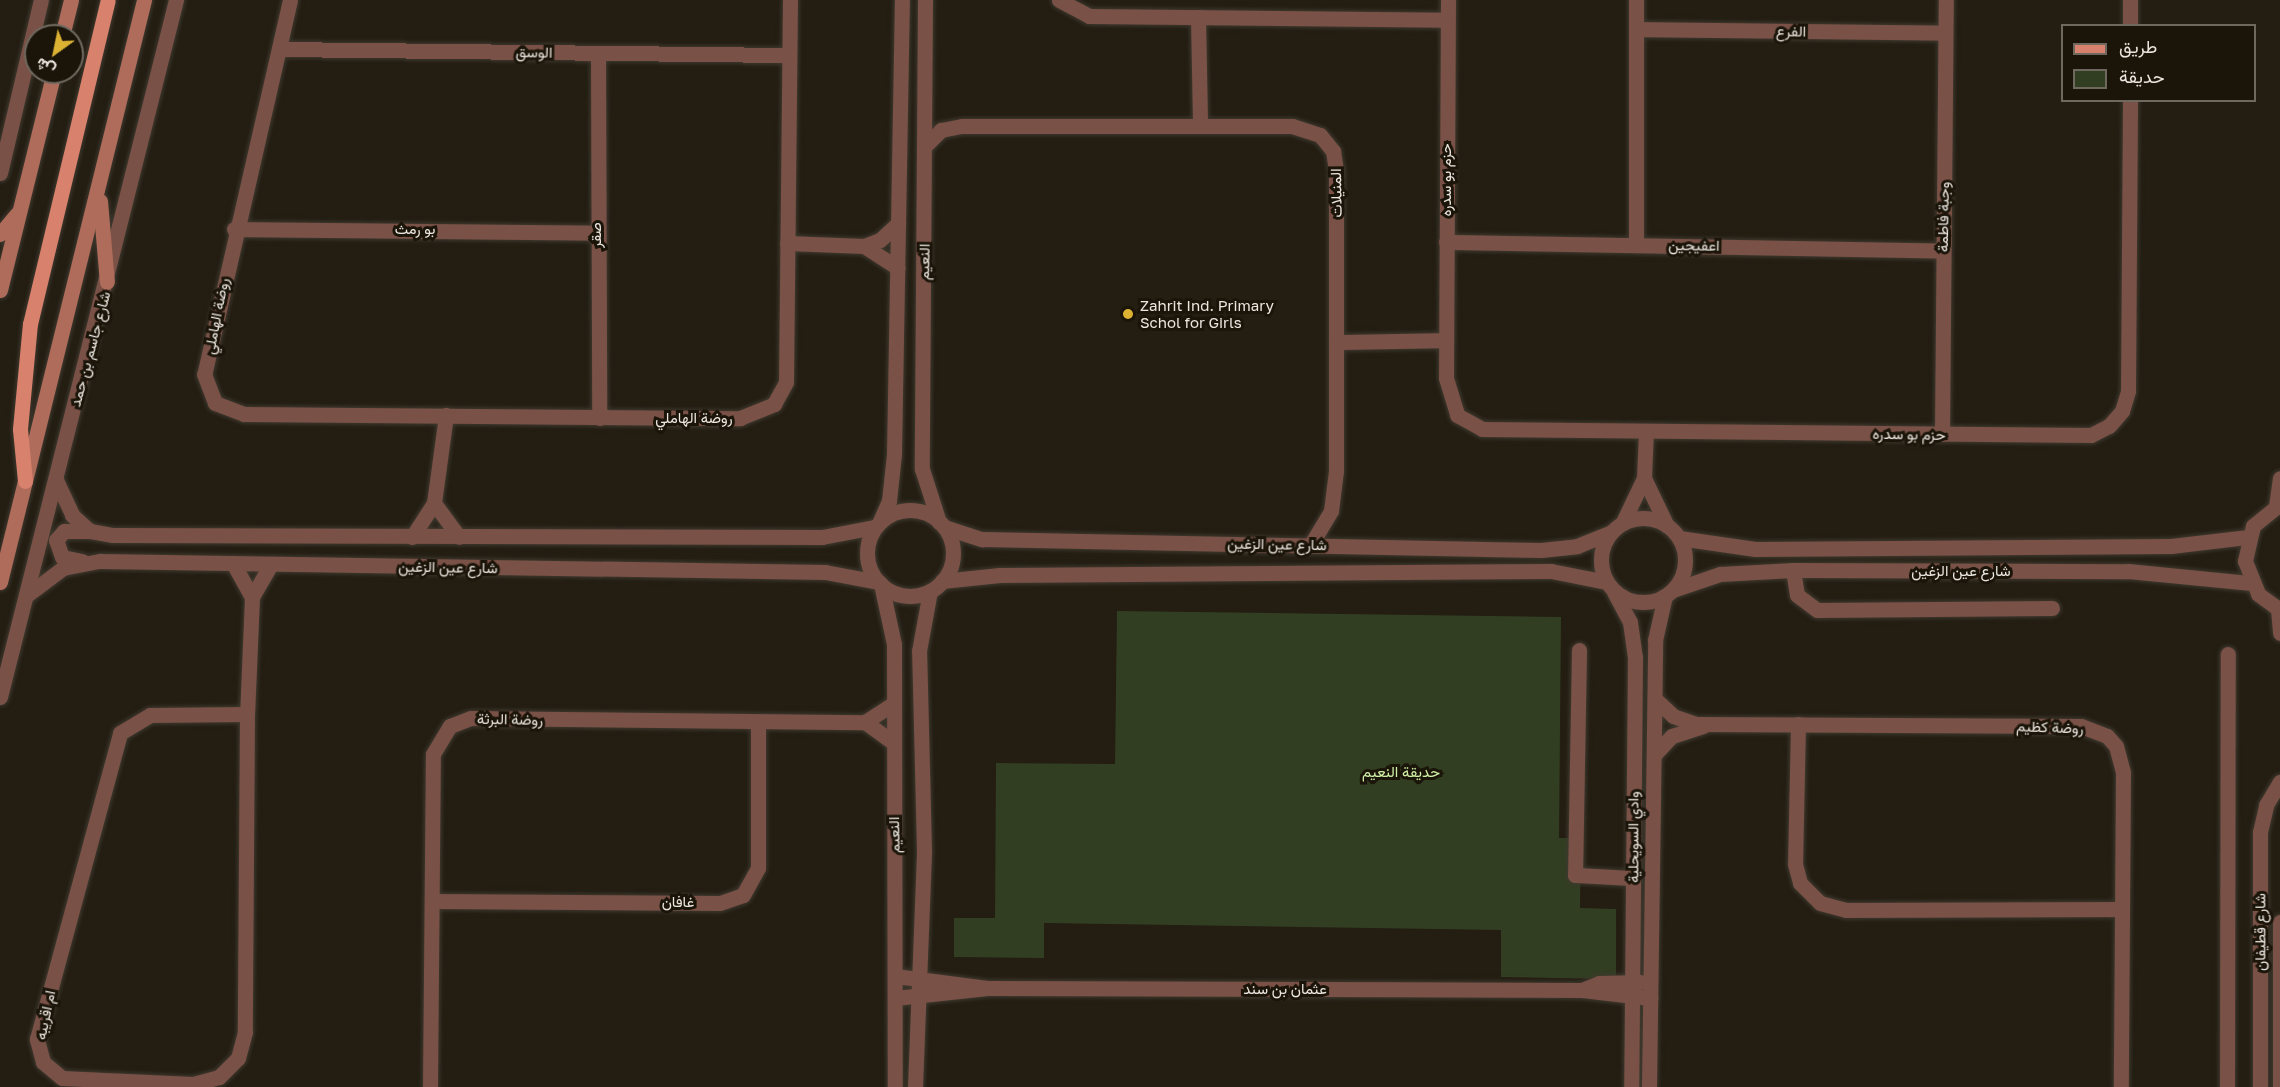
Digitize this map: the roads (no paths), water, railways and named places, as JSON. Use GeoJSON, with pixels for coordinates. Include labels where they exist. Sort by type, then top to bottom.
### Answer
{"type":"FeatureCollection","features":[{"type":"Feature","properties":{"kind":"main road"},"geometry":{"type":"LineString","coordinates":[[65,24],[71,0]]}},
{"type":"Feature","properties":{"kind":"main road"},"geometry":{"type":"LineString","coordinates":[[25,481],[20,429],[30,324],[108,0]]}},
{"type":"Feature","properties":{"kind":"main road","name":"شارع جاسم بن حمد"},"geometry":{"type":"LineString","coordinates":[[0,582],[99,192],[144,0]]}},
{"type":"Feature","properties":{"kind":"main road"},"geometry":{"type":"LineString","coordinates":[[0,290],[51,84]]}},
{"type":"Feature","properties":{"kind":"main road"},"geometry":{"type":"LineString","coordinates":[[99,192],[107,282]]}},
{"type":"Feature","properties":{"kind":"main road"},"geometry":{"type":"LineString","coordinates":[[0,234],[19,212]]}},
{"type":"Feature","properties":{"kind":"street"},"geometry":{"type":"LineString","coordinates":[[0,173],[41,0]]}},
{"type":"Feature","properties":{"kind":"street","name":"شارع جاسم بن حمد"},"geometry":{"type":"LineString","coordinates":[[0,697],[177,0]]}},
{"type":"Feature","properties":{"kind":"street","name":"روضة الهاملي"},"geometry":{"type":"LineString","coordinates":[[290,0],[234,229],[204,374],[215,403],[244,414],[599,418],[740,418],[774,404],[786,382],[790,0]]}},
{"type":"Feature","properties":{"kind":"street","name":"النعيم"},"geometry":{"type":"LineString","coordinates":[[878,524],[894,454],[902,0]]}},
{"type":"Feature","properties":{"kind":"street","name":"النعيم"},"geometry":{"type":"LineString","coordinates":[[925,0],[922,469],[941,524]]}},
{"type":"Feature","properties":{"kind":"street"},"geometry":{"type":"LineString","coordinates":[[1059,0],[1089,16],[1448,20]]}},
{"type":"Feature","properties":{"kind":"street","name":"حزم بو سدره"},"geometry":{"type":"LineString","coordinates":[[1448,0],[1446,340],[1450,405],[1472,425],[1646,431],[2091,435],[2122,411],[2128,391],[2130,102]]}},
{"type":"Feature","properties":{"kind":"street"},"geometry":{"type":"LineString","coordinates":[[1636,0],[1636,244]]}},
{"type":"Feature","properties":{"kind":"street","name":"وجبة فاطمة"},"geometry":{"type":"LineString","coordinates":[[1942,435],[1946,0]]}},
{"type":"Feature","properties":{"kind":"street"},"geometry":{"type":"LineString","coordinates":[[2130,0],[2130,24]]}},
{"type":"Feature","properties":{"kind":"street"},"geometry":{"type":"LineString","coordinates":[[1198,17],[1200,126]]}},
{"type":"Feature","properties":{"kind":"street","name":"الفرع"},"geometry":{"type":"LineString","coordinates":[[1636,29],[1945,33]]}},
{"type":"Feature","properties":{"kind":"street","name":"الوسق"},"geometry":{"type":"LineString","coordinates":[[279,49],[788,55]]}},
{"type":"Feature","properties":{"kind":"street","name":"صقر"},"geometry":{"type":"LineString","coordinates":[[598,53],[596,233],[599,418]]}},
{"type":"Feature","properties":{"kind":"street","name":"المنيلات"},"geometry":{"type":"LineString","coordinates":[[925,146],[948,128],[1007,126],[1302,127],[1327,143],[1336,171],[1335,498],[1311,544]]}},
{"type":"Feature","properties":{"kind":"street"},"geometry":{"type":"LineString","coordinates":[[787,243],[864,246],[880,240],[898,223]]}},
{"type":"Feature","properties":{"kind":"street","name":"بو رمث"},"geometry":{"type":"LineString","coordinates":[[234,229],[596,233]]}},
{"type":"Feature","properties":{"kind":"street","name":"اعفيجين"},"geometry":{"type":"LineString","coordinates":[[1446,242],[1943,251]]}},
{"type":"Feature","properties":{"kind":"street"},"geometry":{"type":"LineString","coordinates":[[864,246],[898,268]]}},
{"type":"Feature","properties":{"kind":"street"},"geometry":{"type":"LineString","coordinates":[[1336,342],[1446,340]]}},
{"type":"Feature","properties":{"kind":"street"},"geometry":{"type":"LineString","coordinates":[[412,537],[434,504],[446,415]]}},
{"type":"Feature","properties":{"kind":"street"},"geometry":{"type":"LineString","coordinates":[[1644,478],[1667,526],[1679,538],[1684,571],[1669,593],[1644,603],[1610,587],[1600,562],[1610,532],[1623,522],[1644,478],[1646,431]]}},
{"type":"Feature","properties":{"kind":"street"},"geometry":{"type":"LineString","coordinates":[[2280,478],[2278,505],[2261,516],[2248,537],[2245,561],[2251,583],[2279,609],[2280,633]]}},
{"type":"Feature","properties":{"kind":"street"},"geometry":{"type":"LineString","coordinates":[[56,480],[64,505],[90,531]]}},
{"type":"Feature","properties":{"kind":"street"},"geometry":{"type":"LineString","coordinates":[[434,504],[459,537]]}},
{"type":"Feature","properties":{"kind":"street"},"geometry":{"type":"LineString","coordinates":[[910,510],[941,524],[952,549],[936,586],[905,595],[880,583],[867,549],[878,524],[910,510]]}},
{"type":"Feature","properties":{"kind":"street"},"geometry":{"type":"LineString","coordinates":[[1623,522],[1646,518],[1667,526]]}},
{"type":"Feature","properties":{"kind":"street","name":"شارع عين الزغين"},"geometry":{"type":"LineString","coordinates":[[878,524],[822,537],[208,538],[64,531],[56,540],[62,557],[85,562],[825,573],[880,583]]}},
{"type":"Feature","properties":{"kind":"street","name":"شارع عين الزغين"},"geometry":{"type":"LineString","coordinates":[[941,524],[982,539],[1552,549],[1610,532]]}},
{"type":"Feature","properties":{"kind":"street","name":"شارع عين الزغين"},"geometry":{"type":"LineString","coordinates":[[1679,538],[1767,549],[2171,546],[2248,537]]}},
{"type":"Feature","properties":{"kind":"street","name":"شارع عين الزغين"},"geometry":{"type":"LineString","coordinates":[[27,594],[53,573],[85,562]]}},
{"type":"Feature","properties":{"kind":"street"},"geometry":{"type":"LineString","coordinates":[[233,563],[252,597]]}},
{"type":"Feature","properties":{"kind":"street","name":"ام اقريبه"},"geometry":{"type":"LineString","coordinates":[[247,714],[150,716],[128,724],[115,744],[37,1039],[51,1071],[100,1085],[206,1082],[230,1069],[243,1045],[247,714],[252,597],[272,564]]}},
{"type":"Feature","properties":{"kind":"street"},"geometry":{"type":"LineString","coordinates":[[1793,570],[1797,595],[1816,610],[2052,608]]}},
{"type":"Feature","properties":{"kind":"street","name":"شارع عين الزغين"},"geometry":{"type":"LineString","coordinates":[[1669,593],[1720,574],[1793,570],[2128,571],[2251,583]]}},
{"type":"Feature","properties":{"kind":"street","name":"شارع عين الزغين"},"geometry":{"type":"LineString","coordinates":[[936,586],[1000,575],[1551,571],[1610,587]]}},
{"type":"Feature","properties":{"kind":"street","name":"النعيم"},"geometry":{"type":"LineString","coordinates":[[880,583],[893,636],[895,1087]]}},
{"type":"Feature","properties":{"kind":"street","name":"النعيم"},"geometry":{"type":"LineString","coordinates":[[915,1087],[924,840],[919,651],[936,586]]}},
{"type":"Feature","properties":{"kind":"street","name":"وادي السويحلية"},"geometry":{"type":"LineString","coordinates":[[1610,587],[1630,622],[1635,657],[1631,1086]]}},
{"type":"Feature","properties":{"kind":"street","name":"وادي السويحلية"},"geometry":{"type":"LineString","coordinates":[[1652,1087],[1655,640],[1669,593]]}},
{"type":"Feature","properties":{"kind":"street"},"geometry":{"type":"LineString","coordinates":[[1579,650],[1575,875],[1633,878]]}},
{"type":"Feature","properties":{"kind":"street"},"geometry":{"type":"LineString","coordinates":[[2227,1087],[2228,654]]}},
{"type":"Feature","properties":{"kind":"street","name":"روضة كظيم"},"geometry":{"type":"LineString","coordinates":[[1655,699],[1684,721],[1708,725],[1798,724],[2095,729],[2116,747],[2121,759],[2121,1087]]}},
{"type":"Feature","properties":{"kind":"street"},"geometry":{"type":"LineString","coordinates":[[893,704],[865,722],[893,742]]}},
{"type":"Feature","properties":{"kind":"street","name":"روضة البرثة"},"geometry":{"type":"LineString","coordinates":[[430,1087],[433,754],[450,726],[471,718],[758,723],[865,722]]}},
{"type":"Feature","properties":{"kind":"street","name":"غافان"},"geometry":{"type":"LineString","coordinates":[[433,901],[736,899],[754,883],[759,868],[758,723]]}},
{"type":"Feature","properties":{"kind":"street"},"geometry":{"type":"LineString","coordinates":[[1798,724],[1795,864],[1800,883],[1820,903],[1846,910],[2122,909]]}},
{"type":"Feature","properties":{"kind":"street","name":"روضة كظيم"},"geometry":{"type":"LineString","coordinates":[[1655,754],[1672,736],[1708,725]]}},
{"type":"Feature","properties":{"kind":"street","name":"شارع قطيفان"},"geometry":{"type":"LineString","coordinates":[[2260,1087],[2260,832],[2266,805],[2280,782]]}},
{"type":"Feature","properties":{"kind":"street","name":"شارع قطيفان"},"geometry":{"type":"LineString","coordinates":[[2280,922],[2280,1087]]}},
{"type":"Feature","properties":{"kind":"street","name":"عثمان بن سند"},"geometry":{"type":"LineString","coordinates":[[895,976],[989,988],[1651,990]]}},
{"type":"Feature","properties":{"kind":"street","name":"عثمان بن سند"},"geometry":{"type":"LineString","coordinates":[[895,998],[917,998],[989,988]]}},
{"type":"Feature","properties":{"kind":"street"},"geometry":{"type":"LineString","coordinates":[[1631,1086],[1652,1087]]}},
{"type":"Feature","properties":{"kind":"place","name":"Zahrit Ind. Primary Schol for Girls"},"geometry":{"type":"Point","coordinates":[1128,314]}},
{"type":"Feature","properties":{"kind":"park label","name":"حديقة النعيم"},"geometry":{"type":"Point","coordinates":[1401,772]}}]}
